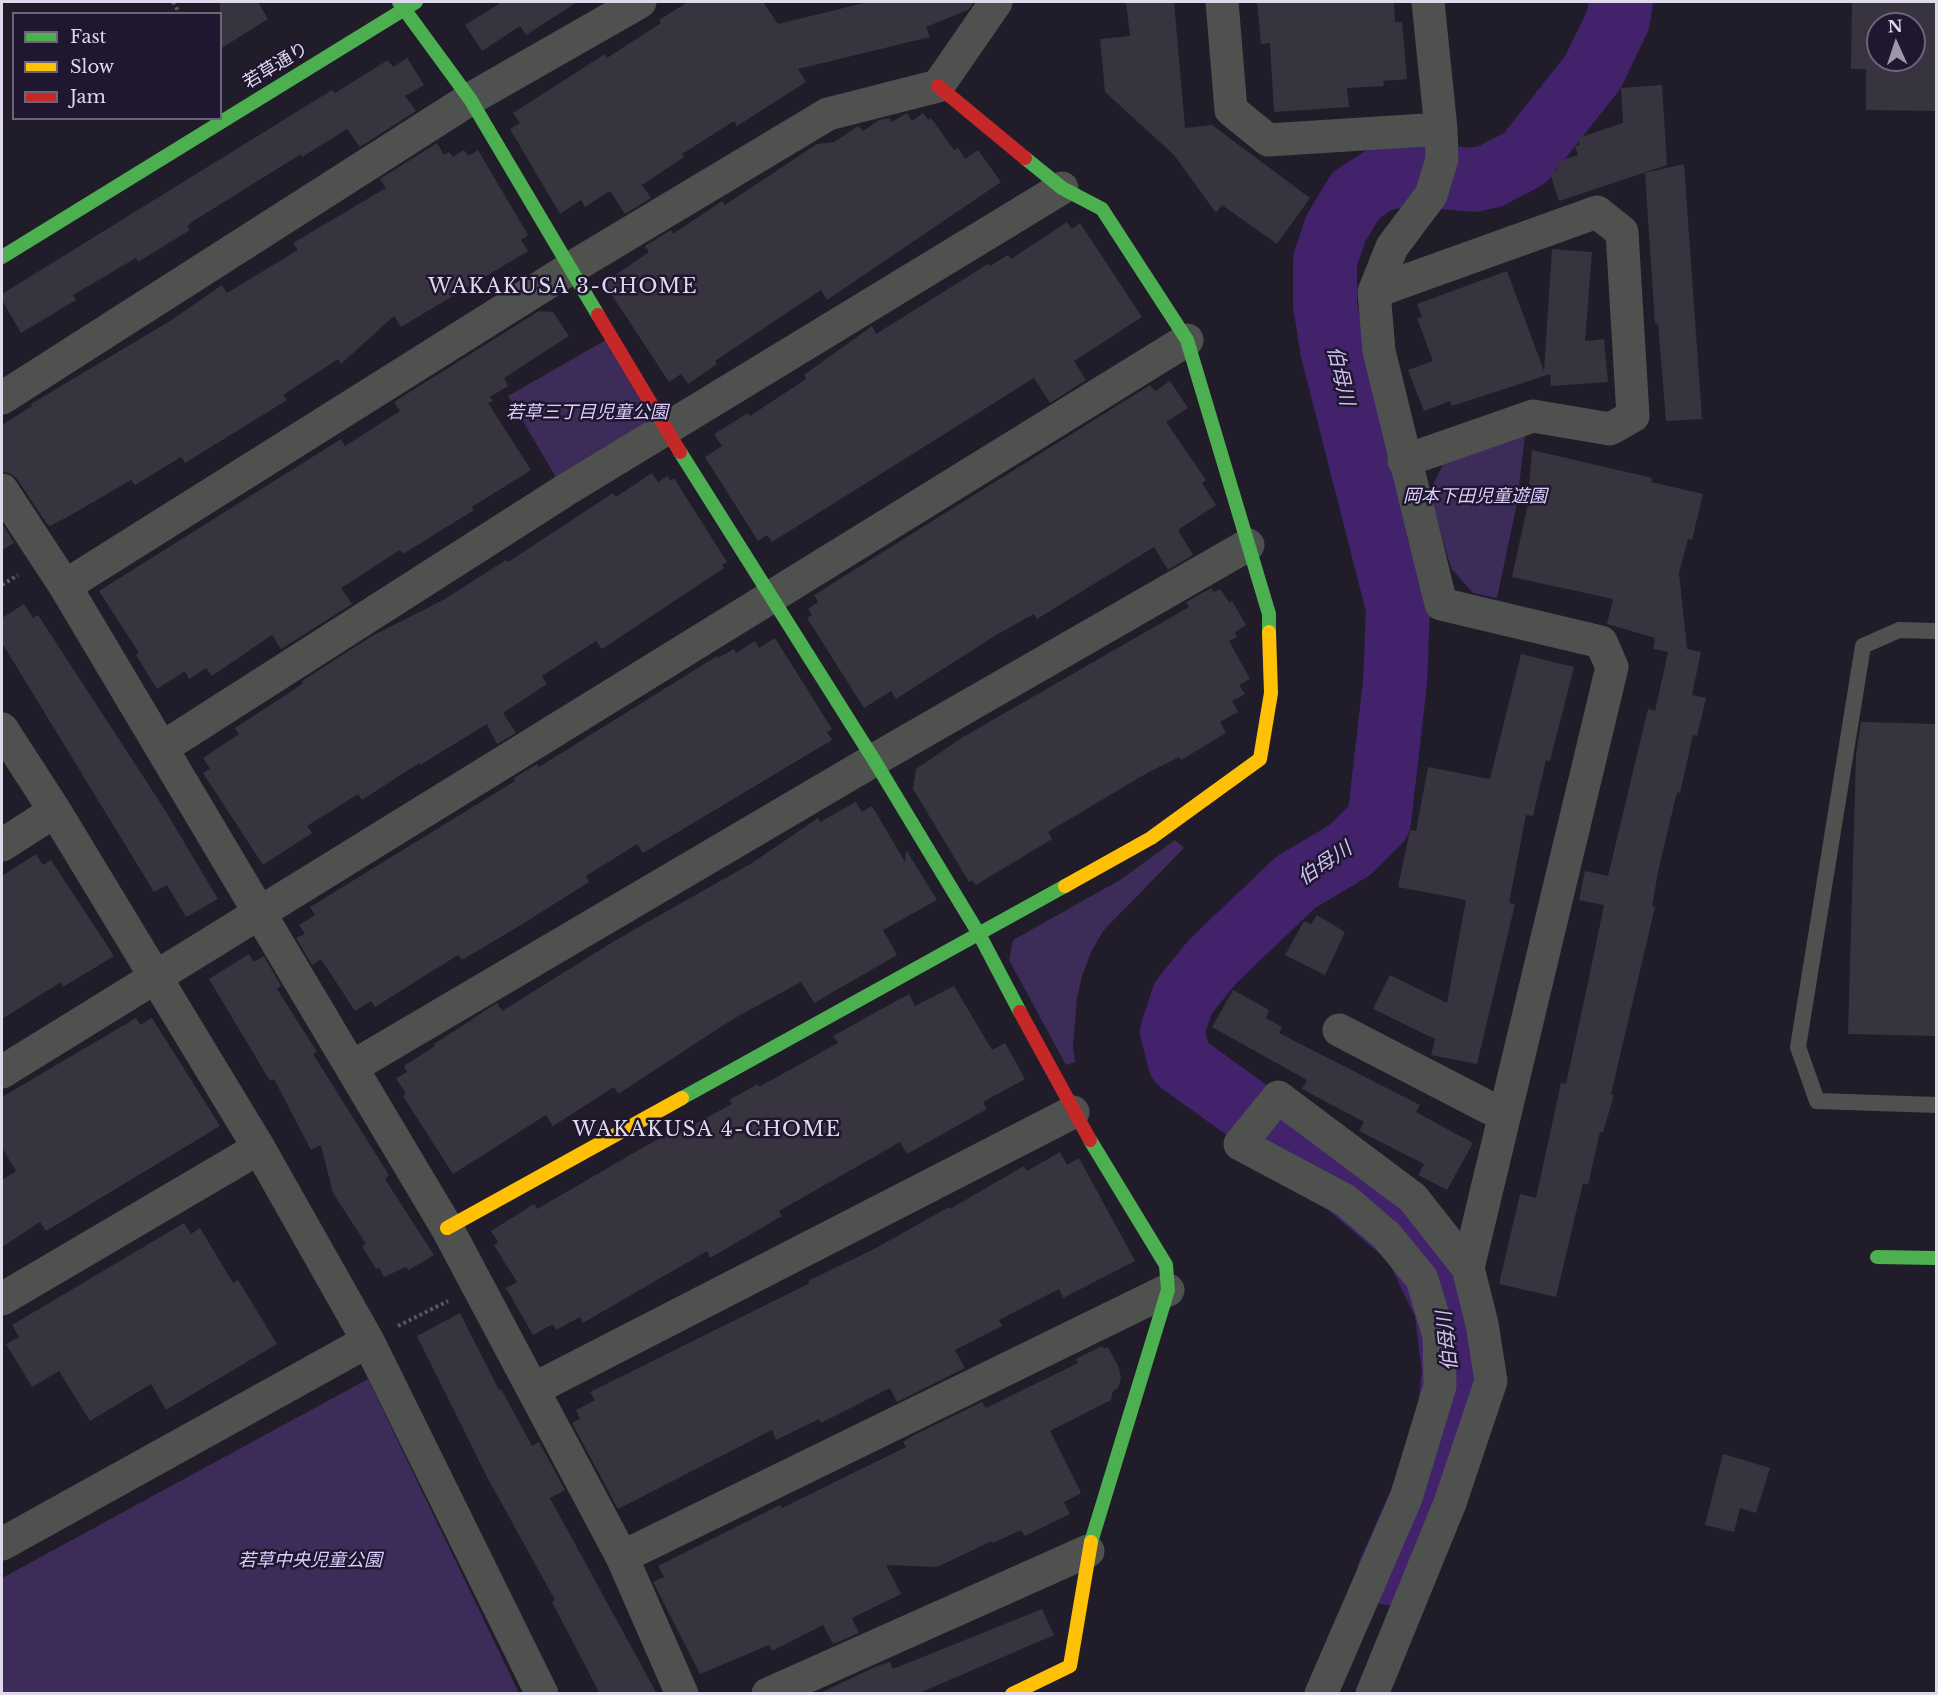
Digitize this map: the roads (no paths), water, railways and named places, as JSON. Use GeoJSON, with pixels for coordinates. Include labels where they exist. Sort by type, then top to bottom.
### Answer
{"type":"FeatureCollection","features":[{"type":"Feature","properties":{"kind":"street","name":"若草通り"},"geometry":{"type":"LineString","coordinates":[[222,119],[402,6],[416,2]]}},
{"type":"Feature","properties":{"kind":"street"},"geometry":{"type":"LineString","coordinates":[[2,398],[470,99],[640,2]]}},
{"type":"Feature","properties":{"kind":"street"},"geometry":{"type":"LineString","coordinates":[[66,586],[571,268],[828,114],[938,86],[996,2]]}},
{"type":"Feature","properties":{"kind":"street"},"geometry":{"type":"LineString","coordinates":[[1222,2],[1232,110],[1268,140],[1442,144]]}},
{"type":"Feature","properties":{"kind":"street"},"geometry":{"type":"LineString","coordinates":[[1428,2],[1442,144],[1431,195],[1392,247],[1374,292],[1379,351],[1404,461],[1441,604],[1602,642],[1612,667],[1468,1268]]}},
{"type":"Feature","properties":{"kind":"street"},"geometry":{"type":"LineString","coordinates":[[402,6],[470,99],[665,429],[874,760],[979,934],[1073,1112],[1166,1264],[1168,1290],[1088,1551],[1070,1666],[1012,1694]]}},
{"type":"Feature","properties":{"kind":"street"},"geometry":{"type":"LineString","coordinates":[[447,1228],[1151,838],[1260,759],[1271,693],[1269,614],[1187,340],[1102,209],[1062,188],[938,86]]}},
{"type":"Feature","properties":{"kind":"street","name":"若草通り"},"geometry":{"type":"LineString","coordinates":[[2,257],[220,120]]}},
{"type":"Feature","properties":{"kind":"street"},"geometry":{"type":"LineString","coordinates":[[162,748],[665,429],[1062,188]]}},
{"type":"Feature","properties":{"kind":"street"},"geometry":{"type":"LineString","coordinates":[[1374,292],[1597,212],[1622,232],[1633,416],[1610,429],[1533,416],[1404,461]]}},
{"type":"Feature","properties":{"kind":"street"},"geometry":{"type":"LineString","coordinates":[[2,1072],[1187,340]]}},
{"type":"Feature","properties":{"kind":"street"},"geometry":{"type":"LineString","coordinates":[[2,490],[66,586],[447,1228],[622,1557],[682,1694]]}},
{"type":"Feature","properties":{"kind":"street"},"geometry":{"type":"LineString","coordinates":[[352,1067],[874,760],[1248,545]]}},
{"type":"Feature","properties":{"kind":"street"},"geometry":{"type":"LineString","coordinates":[[2,729],[55,811],[259,1149],[380,1335],[542,1694]]}},
{"type":"Feature","properties":{"kind":"street"},"geometry":{"type":"LineString","coordinates":[[2,845],[55,811]]}},
{"type":"Feature","properties":{"kind":"street"},"geometry":{"type":"LineString","coordinates":[[1340,1030],[1503,1115]]}},
{"type":"Feature","properties":{"kind":"street"},"geometry":{"type":"LineString","coordinates":[[1321,1694],[1406,1498],[1440,1386],[1439,1336],[1422,1280],[1387,1236],[1346,1200],[1240,1144],[1278,1097],[1413,1198],[1468,1268],[1482,1324],[1491,1381],[1450,1503],[1372,1694]]}},
{"type":"Feature","properties":{"kind":"street"},"geometry":{"type":"LineString","coordinates":[[534,1389],[1073,1112]]}},
{"type":"Feature","properties":{"kind":"street"},"geometry":{"type":"LineString","coordinates":[[2,1299],[259,1149]]}},
{"type":"Feature","properties":{"kind":"street"},"geometry":{"type":"LineString","coordinates":[[1877,1257],[1936,1258]]}},
{"type":"Feature","properties":{"kind":"street"},"geometry":{"type":"LineString","coordinates":[[622,1557],[1168,1290]]}},
{"type":"Feature","properties":{"kind":"street"},"geometry":{"type":"LineString","coordinates":[[2,1544],[380,1335]]}},
{"type":"Feature","properties":{"kind":"street"},"geometry":{"type":"LineString","coordinates":[[768,1694],[1088,1551]]}},
{"type":"Feature","properties":{"kind":"lane"},"geometry":{"type":"LineString","coordinates":[[1936,631],[1899,630],[1863,646],[1798,1047],[1817,1101],[1936,1105]]}},
{"type":"Feature","properties":{"kind":"waterway","name":"伯母川"},"geometry":{"type":"LineString","coordinates":[[1389,1573],[1440,1458],[1448,1423],[1454,1371],[1446,1307],[1414,1241],[1334,1173],[1180,1062],[1172,1032],[1183,998],[1213,961],[1296,882],[1350,850],[1379,821],[1395,683],[1398,608],[1332,349],[1325,304],[1325,260],[1336,228],[1356,195],[1381,179],[1408,174],[1473,180],[1491,176],[1525,158],[1593,72],[1618,20],[1621,2]]}},
{"type":"Feature","properties":{"kind":"district","name":"WAKAKUSA 3-CHOME"},"geometry":{"type":"Point","coordinates":[563,287]}},
{"type":"Feature","properties":{"kind":"district","name":"WAKAKUSA 4-CHOME"},"geometry":{"type":"Point","coordinates":[707,1130]}},
{"type":"Feature","properties":{"kind":"park label","name":"若草三丁目児童公園"},"geometry":{"type":"Point","coordinates":[587,413]}},
{"type":"Feature","properties":{"kind":"park label","name":"岡本下田児童遊園"},"geometry":{"type":"Point","coordinates":[1475,497]}},
{"type":"Feature","properties":{"kind":"park label","name":"若草中央児童公園"},"geometry":{"type":"Point","coordinates":[310,1561]}}]}
